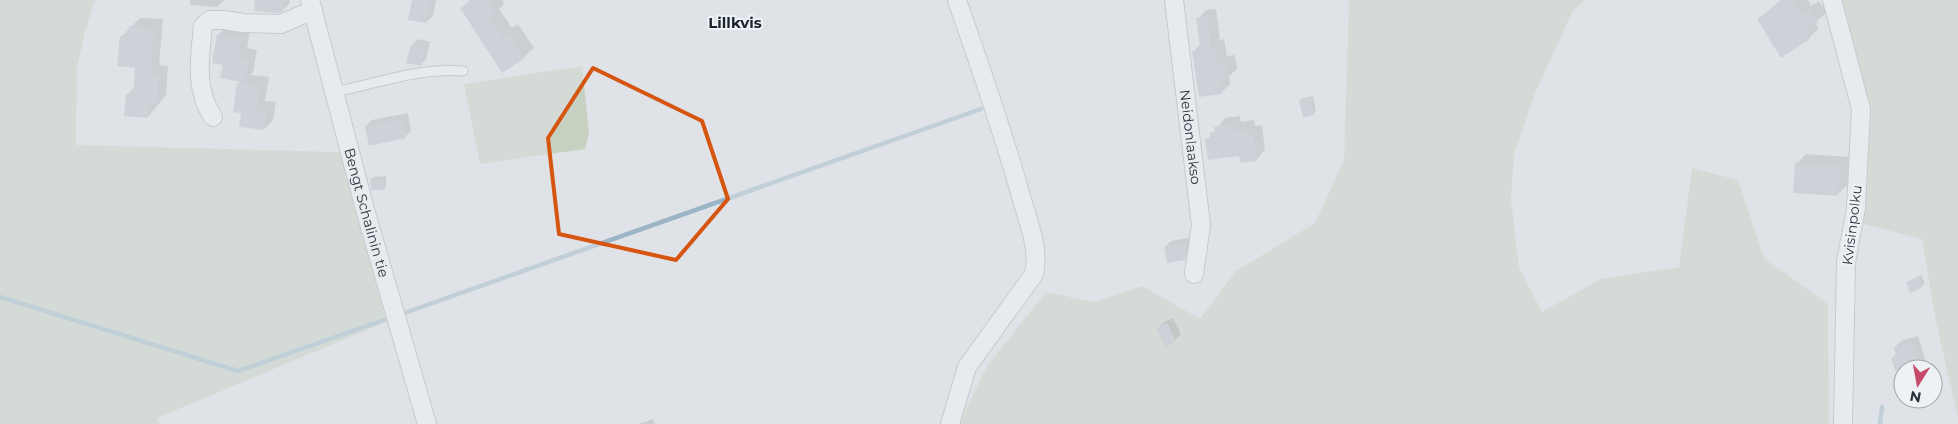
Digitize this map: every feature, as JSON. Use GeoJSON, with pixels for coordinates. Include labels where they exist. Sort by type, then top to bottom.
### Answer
{"type":"FeatureCollection","features":[{"type":"Feature","properties":{"kind":"street"},"geometry":{"type":"LineString","coordinates":[[950,424],[967,367],[1034,274],[1037,261],[1033,240],[1005,140],[957,0]]}},
{"type":"Feature","properties":{"kind":"street","name":"Neidonlaakso"},"geometry":{"type":"LineString","coordinates":[[1174,0],[1201,225],[1194,274]]}},
{"type":"Feature","properties":{"kind":"street","name":"Kvisinpolku"},"geometry":{"type":"LineString","coordinates":[[1832,0],[1861,108],[1856,208],[1846,262],[1842,424]]}},
{"type":"Feature","properties":{"kind":"street"},"geometry":{"type":"LineString","coordinates":[[212,116],[204,104],[200,82],[203,26],[210,20],[281,24],[312,5]]}},
{"type":"Feature","properties":{"kind":"street","name":"Bengt Schalinin tie"},"geometry":{"type":"LineString","coordinates":[[312,5],[366,213],[427,424]]}},
{"type":"Feature","properties":{"kind":"lane"},"geometry":{"type":"LineString","coordinates":[[334,92],[426,72],[463,71]]}},
{"type":"Feature","properties":{"kind":"highlighted area"},"geometry":{"type":"Polygon","coordinates":[[[593,68],[702,121],[728,199],[676,260],[559,234],[548,138],[593,68]]]}},
{"type":"Feature","properties":{"kind":"green space"},"geometry":{"type":"Polygon","coordinates":[[[0,0],[95,0],[77,68],[76,145],[341,152],[365,233],[386,322],[157,418],[160,424],[0,424],[0,0]]]}},
{"type":"Feature","properties":{"kind":"green space"},"geometry":{"type":"Polygon","coordinates":[[[1349,0],[1585,0],[1573,11],[1535,93],[1514,155],[1511,200],[1519,267],[1542,312],[1601,279],[1679,267],[1692,168],[1738,180],[1764,258],[1828,304],[1829,424],[959,424],[987,366],[1046,292],[1095,302],[1142,286],[1200,319],[1236,271],[1315,223],[1344,160],[1349,0]]]}},
{"type":"Feature","properties":{"kind":"green space"},"geometry":{"type":"Polygon","coordinates":[[[1826,0],[1958,0],[1958,418],[1936,322],[1922,239],[1859,223],[1855,110],[1826,0]]]}},
{"type":"Feature","properties":{"kind":"green space"},"geometry":{"type":"Polygon","coordinates":[[[582,66],[589,132],[585,149],[480,164],[464,84],[582,66]]]}},
{"type":"Feature","properties":{"kind":"building"},"geometry":{"type":"Polygon","coordinates":[[[255,0],[285,0],[283,11],[279,13],[254,11],[255,0]]]}},
{"type":"Feature","properties":{"kind":"building"},"geometry":{"type":"Polygon","coordinates":[[[412,0],[431,0],[427,23],[408,20],[412,0]]]}},
{"type":"Feature","properties":{"kind":"building"},"geometry":{"type":"Polygon","coordinates":[[[473,0],[487,0],[496,14],[490,18],[502,37],[509,33],[525,58],[502,73],[460,8],[473,0]]]}},
{"type":"Feature","properties":{"kind":"building"},"geometry":{"type":"Polygon","coordinates":[[[1783,0],[1794,0],[1801,14],[1809,9],[1818,23],[1806,30],[1810,39],[1781,58],[1757,19],[1783,0]]]}},
{"type":"Feature","properties":{"kind":"building"},"geometry":{"type":"Polygon","coordinates":[[[1208,17],[1211,48],[1216,47],[1218,64],[1226,63],[1228,79],[1220,80],[1222,94],[1199,97],[1192,51],[1199,50],[1200,47],[1196,18],[1208,17]]]}},
{"type":"Feature","properties":{"kind":"building"},"geometry":{"type":"Polygon","coordinates":[[[129,26],[154,28],[151,74],[159,75],[157,106],[149,105],[148,118],[124,116],[126,94],[133,95],[135,68],[117,66],[120,36],[128,37],[129,26]]]}},
{"type":"Feature","properties":{"kind":"building"},"geometry":{"type":"Polygon","coordinates":[[[217,34],[242,38],[238,57],[249,60],[244,83],[220,78],[223,65],[212,63],[217,34]]]}},
{"type":"Feature","properties":{"kind":"building"},"geometry":{"type":"Polygon","coordinates":[[[411,45],[425,48],[421,66],[406,63],[411,45]]]}},
{"type":"Feature","properties":{"kind":"building"},"geometry":{"type":"Polygon","coordinates":[[[237,83],[260,86],[257,110],[267,111],[264,130],[239,127],[241,113],[233,112],[237,83]]]}},
{"type":"Feature","properties":{"kind":"building"},"geometry":{"type":"Polygon","coordinates":[[[1310,98],[1314,115],[1303,118],[1299,100],[1310,98]]]}},
{"type":"Feature","properties":{"kind":"building"},"geometry":{"type":"Polygon","coordinates":[[[402,119],[406,138],[369,146],[365,126],[402,119]]]}},
{"type":"Feature","properties":{"kind":"building"},"geometry":{"type":"Polygon","coordinates":[[[1231,125],[1232,130],[1245,129],[1246,134],[1253,133],[1257,161],[1240,163],[1239,156],[1208,160],[1205,139],[1211,138],[1210,133],[1215,132],[1214,127],[1231,125]]]}},
{"type":"Feature","properties":{"kind":"building"},"geometry":{"type":"Polygon","coordinates":[[[1795,163],[1840,166],[1838,196],[1793,193],[1795,163]]]}},
{"type":"Feature","properties":{"kind":"building"},"geometry":{"type":"Polygon","coordinates":[[[370,179],[384,179],[384,190],[371,190],[370,179]]]}},
{"type":"Feature","properties":{"kind":"building"},"geometry":{"type":"Polygon","coordinates":[[[1188,242],[1185,260],[1167,263],[1164,247],[1188,242]]]}},
{"type":"Feature","properties":{"kind":"building"},"geometry":{"type":"Polygon","coordinates":[[[1918,277],[1923,287],[1910,293],[1906,282],[1918,277]]]}},
{"type":"Feature","properties":{"kind":"building"},"geometry":{"type":"Polygon","coordinates":[[[1167,323],[1176,341],[1165,347],[1156,328],[1167,323]]]}},
{"type":"Feature","properties":{"kind":"building"},"geometry":{"type":"Polygon","coordinates":[[[1912,341],[1918,359],[1893,359],[1893,364],[1891,358],[1896,356],[1894,347],[1912,341]]]}},
{"type":"Feature","properties":{"kind":"waterway"},"geometry":{"type":"LineString","coordinates":[[407,312],[981,109]]}},
{"type":"Feature","properties":{"kind":"waterway"},"geometry":{"type":"LineString","coordinates":[[0,297],[238,371],[384,320]]}},
{"type":"Feature","properties":{"kind":"waterway"},"geometry":{"type":"LineString","coordinates":[[1880,424],[1882,407]]}},
{"type":"Feature","properties":{"kind":"district","name":"Lillkvis"},"geometry":{"type":"Point","coordinates":[735,22]}}]}
